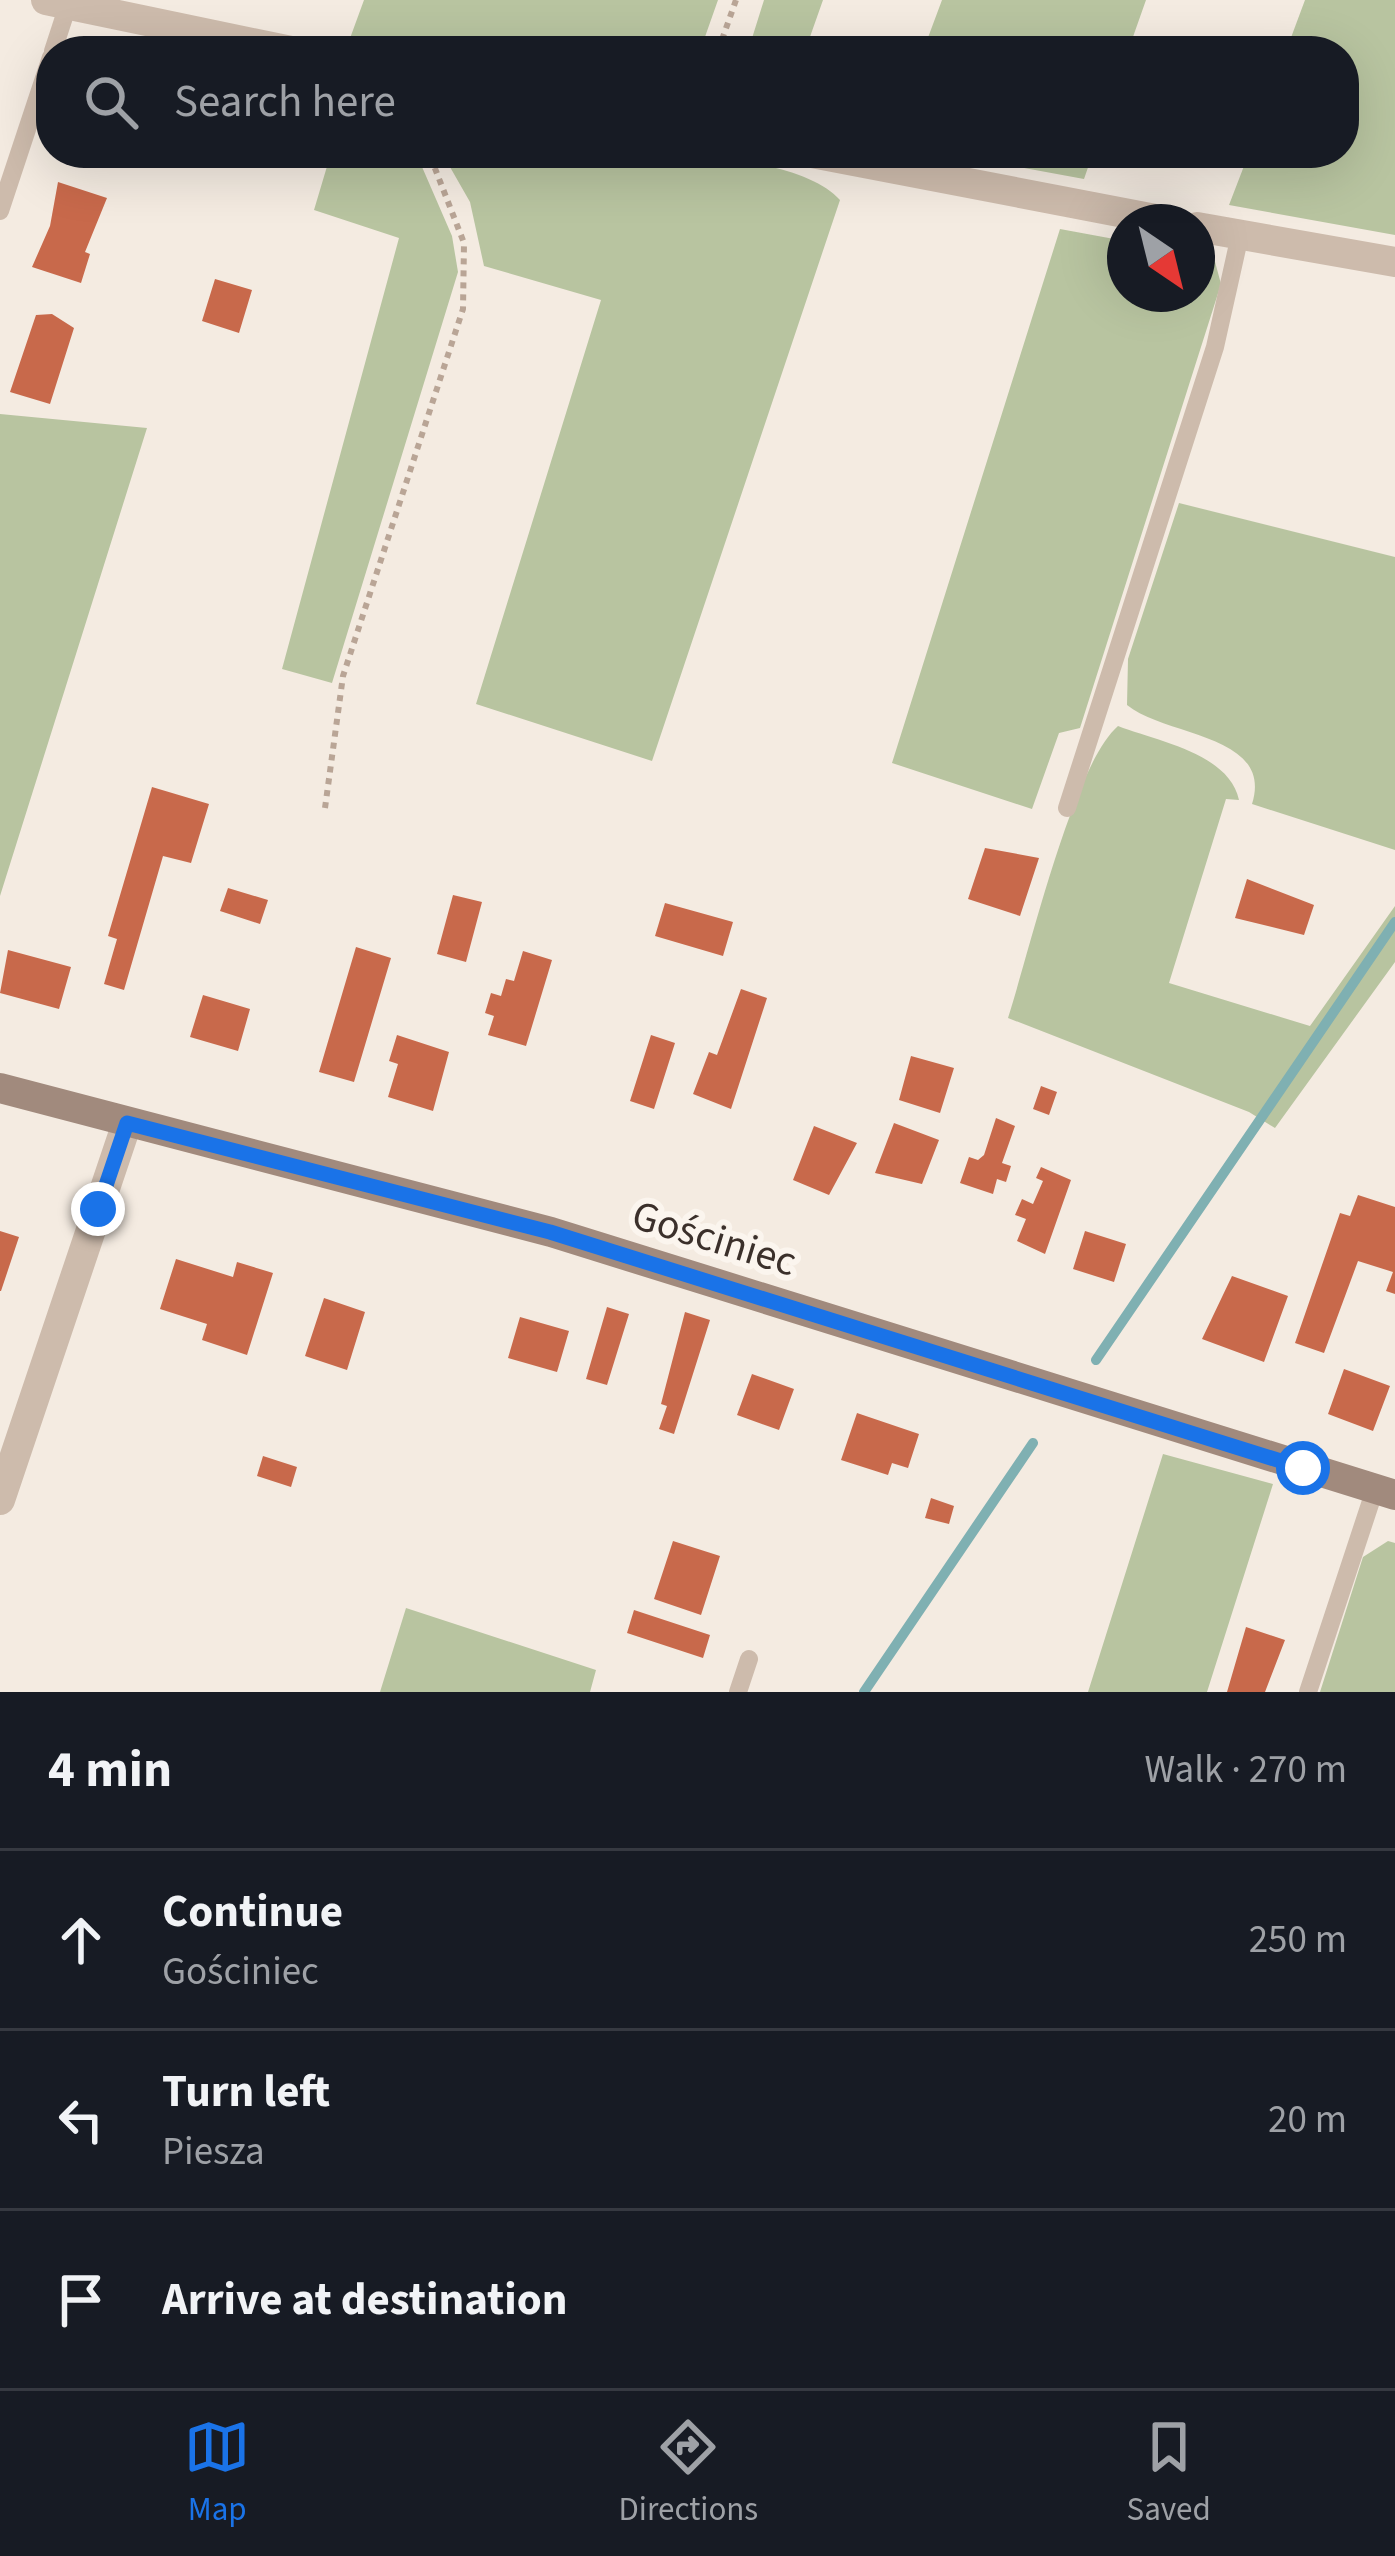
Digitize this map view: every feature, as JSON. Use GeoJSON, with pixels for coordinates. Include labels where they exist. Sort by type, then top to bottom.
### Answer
{"type":"FeatureCollection","features":[{"type":"Feature","properties":{"kind":"street"},"geometry":{"type":"LineString","coordinates":[[57,2],[219,36]]}},
{"type":"Feature","properties":{"kind":"street"},"geometry":{"type":"LineString","coordinates":[[890,168],[1107,210]]}},
{"type":"Feature","properties":{"kind":"street"},"geometry":{"type":"LineString","coordinates":[[1215,230],[1395,262]]}},
{"type":"Feature","properties":{"kind":"street","name":"Gościniec"},"geometry":{"type":"LineString","coordinates":[[0,1088],[550,1232],[1385,1492]]}},
{"type":"Feature","properties":{"kind":"street"},"geometry":{"type":"LineString","coordinates":[[0,1501],[127,1123]]}},
{"type":"Feature","properties":{"kind":"lane"},"geometry":{"type":"LineString","coordinates":[[54,36],[57,2]]}},
{"type":"Feature","properties":{"kind":"lane"},"geometry":{"type":"LineString","coordinates":[[0,212],[36,103]]}},
{"type":"Feature","properties":{"kind":"lane"},"geometry":{"type":"LineString","coordinates":[[1067,808],[1215,347],[1240,235]]}},
{"type":"Feature","properties":{"kind":"lane"},"geometry":{"type":"LineString","coordinates":[[1308,1692],[1385,1492]]}},
{"type":"Feature","properties":{"kind":"lane"},"geometry":{"type":"LineString","coordinates":[[738,1692],[748,1659]]}},
{"type":"Feature","properties":{"kind":"path"},"geometry":{"type":"LineString","coordinates":[[723,36],[736,0]]}},
{"type":"Feature","properties":{"kind":"path"},"geometry":{"type":"LineString","coordinates":[[325,808],[344,676],[463,309],[464,243],[435,168]]}},
{"type":"Feature","properties":{"kind":"green space"},"geometry":{"type":"Polygon","coordinates":[[[364,0],[718,0],[705,36],[351,36],[364,0]]]}},
{"type":"Feature","properties":{"kind":"green space"},"geometry":{"type":"Polygon","coordinates":[[[764,0],[823,0],[810,36],[753,36],[764,0]]]}},
{"type":"Feature","properties":{"kind":"green space"},"geometry":{"type":"Polygon","coordinates":[[[942,0],[1146,0],[1133,36],[929,36],[942,0]]]}},
{"type":"Feature","properties":{"kind":"green space"},"geometry":{"type":"Polygon","coordinates":[[[1305,0],[1395,0],[1395,235],[1229,205],[1243,168],[1359,168],[1359,36],[1292,36],[1305,0]]]}},
{"type":"Feature","properties":{"kind":"green space"},"geometry":{"type":"Polygon","coordinates":[[[327,168],[423,168],[452,236],[458,272],[332,683],[282,669],[399,238],[314,210],[327,168]]]}},
{"type":"Feature","properties":{"kind":"green space"},"geometry":{"type":"Polygon","coordinates":[[[451,168],[772,168],[810,180],[840,200],[652,761],[476,704],[601,300],[484,266],[470,202],[451,168]]]}},
{"type":"Feature","properties":{"kind":"green space"},"geometry":{"type":"Polygon","coordinates":[[[1024,168],[1088,168],[1084,179],[1024,168]]]}},
{"type":"Feature","properties":{"kind":"green space"},"geometry":{"type":"Polygon","coordinates":[[[1060,229],[1107,238],[1107,312],[1212,312],[1080,728],[1059,733],[1032,809],[892,763],[1060,229]]]}},
{"type":"Feature","properties":{"kind":"green space"},"geometry":{"type":"Polygon","coordinates":[[[1215,262],[1221,284],[1215,303],[1215,262]]]}},
{"type":"Feature","properties":{"kind":"green space"},"geometry":{"type":"Polygon","coordinates":[[[0,414],[147,428],[0,896],[0,414]]]}},
{"type":"Feature","properties":{"kind":"green space"},"geometry":{"type":"Polygon","coordinates":[[[1179,503],[1395,557],[1395,850],[1252,804],[1255,781],[1247,764],[1232,750],[1127,705],[1128,659],[1179,503]]]}},
{"type":"Feature","properties":{"kind":"green space"},"geometry":{"type":"Polygon","coordinates":[[[1118,726],[1207,760],[1233,784],[1239,800],[1226,799],[1169,983],[1310,1026],[1395,906],[1395,962],[1275,1128],[1249,1112],[1008,1018],[1069,818],[1101,747],[1118,726]]]}},
{"type":"Feature","properties":{"kind":"green space"},"geometry":{"type":"Polygon","coordinates":[[[1163,1454],[1273,1484],[1207,1692],[1088,1692],[1163,1454]]]}},
{"type":"Feature","properties":{"kind":"green space"},"geometry":{"type":"Polygon","coordinates":[[[1388,1541],[1395,1543],[1395,1692],[1320,1692],[1363,1557],[1388,1541]]]}},
{"type":"Feature","properties":{"kind":"green space"},"geometry":{"type":"Polygon","coordinates":[[[406,1608],[596,1670],[590,1692],[380,1692],[406,1608]]]}},
{"type":"Feature","properties":{"kind":"building"},"geometry":{"type":"Polygon","coordinates":[[[58,182],[107,198],[85,252],[90,254],[81,283],[32,267],[50,226],[58,182]]]}},
{"type":"Feature","properties":{"kind":"building"},"geometry":{"type":"Polygon","coordinates":[[[215,279],[252,290],[239,333],[202,321],[215,279]]]}},
{"type":"Feature","properties":{"kind":"building"},"geometry":{"type":"Polygon","coordinates":[[[52,314],[74,328],[50,404],[10,392],[36,315],[52,314]]]}},
{"type":"Feature","properties":{"kind":"building"},"geometry":{"type":"Polygon","coordinates":[[[152,787],[209,804],[191,863],[163,856],[124,990],[104,984],[117,939],[108,936],[152,787]]]}},
{"type":"Feature","properties":{"kind":"building"},"geometry":{"type":"Polygon","coordinates":[[[985,848],[1039,858],[1020,916],[968,899],[985,848]]]}},
{"type":"Feature","properties":{"kind":"building"},"geometry":{"type":"Polygon","coordinates":[[[1247,879],[1314,905],[1304,935],[1235,918],[1247,879]]]}},
{"type":"Feature","properties":{"kind":"building"},"geometry":{"type":"Polygon","coordinates":[[[228,888],[268,900],[260,924],[220,911],[228,888]]]}},
{"type":"Feature","properties":{"kind":"building"},"geometry":{"type":"Polygon","coordinates":[[[453,895],[482,902],[466,962],[437,954],[453,895]]]}},
{"type":"Feature","properties":{"kind":"building"},"geometry":{"type":"Polygon","coordinates":[[[665,903],[733,922],[723,956],[655,936],[665,903]]]}},
{"type":"Feature","properties":{"kind":"building"},"geometry":{"type":"Polygon","coordinates":[[[356,947],[391,958],[354,1082],[319,1072],[356,947]]]}},
{"type":"Feature","properties":{"kind":"building"},"geometry":{"type":"Polygon","coordinates":[[[8,950],[71,967],[59,1009],[0,993],[8,950]]]}},
{"type":"Feature","properties":{"kind":"building"},"geometry":{"type":"Polygon","coordinates":[[[523,951],[552,960],[526,1046],[488,1035],[494,1016],[485,1013],[491,993],[501,996],[506,979],[514,981],[523,951]]]}},
{"type":"Feature","properties":{"kind":"building"},"geometry":{"type":"Polygon","coordinates":[[[741,989],[767,998],[731,1109],[693,1094],[709,1052],[717,1055],[741,989]]]}},
{"type":"Feature","properties":{"kind":"building"},"geometry":{"type":"Polygon","coordinates":[[[203,995],[250,1009],[238,1051],[190,1037],[203,995]]]}},
{"type":"Feature","properties":{"kind":"building"},"geometry":{"type":"Polygon","coordinates":[[[397,1035],[449,1052],[433,1111],[388,1097],[398,1064],[389,1061],[397,1035]]]}},
{"type":"Feature","properties":{"kind":"building"},"geometry":{"type":"Polygon","coordinates":[[[651,1035],[675,1043],[654,1109],[630,1101],[651,1035]]]}},
{"type":"Feature","properties":{"kind":"building"},"geometry":{"type":"Polygon","coordinates":[[[911,1056],[954,1068],[940,1113],[899,1100],[911,1056]]]}},
{"type":"Feature","properties":{"kind":"building"},"geometry":{"type":"Polygon","coordinates":[[[1041,1086],[1057,1092],[1049,1115],[1033,1109],[1041,1086]]]}},
{"type":"Feature","properties":{"kind":"building"},"geometry":{"type":"Polygon","coordinates":[[[996,1118],[1015,1126],[1002,1163],[1011,1166],[1006,1182],[997,1179],[993,1194],[960,1183],[969,1157],[978,1160],[984,1155],[996,1118]]]}},
{"type":"Feature","properties":{"kind":"building"},"geometry":{"type":"Polygon","coordinates":[[[894,1123],[939,1140],[922,1184],[875,1173],[894,1123]]]}},
{"type":"Feature","properties":{"kind":"building"},"geometry":{"type":"Polygon","coordinates":[[[814,1126],[857,1143],[829,1195],[793,1180],[814,1126]]]}},
{"type":"Feature","properties":{"kind":"building"},"geometry":{"type":"Polygon","coordinates":[[[1041,1167],[1071,1180],[1045,1254],[1017,1241],[1026,1219],[1015,1215],[1022,1199],[1033,1204],[1043,1181],[1036,1178],[1041,1167]]]}},
{"type":"Feature","properties":{"kind":"building"},"geometry":{"type":"Polygon","coordinates":[[[1358,1195],[1395,1207],[1395,1294],[1386,1291],[1393,1272],[1358,1261],[1324,1353],[1295,1343],[1340,1213],[1350,1216],[1358,1195]]]}},
{"type":"Feature","properties":{"kind":"building"},"geometry":{"type":"Polygon","coordinates":[[[0,1231],[19,1237],[1,1291],[0,1291],[0,1231]]]}},
{"type":"Feature","properties":{"kind":"building"},"geometry":{"type":"Polygon","coordinates":[[[1085,1231],[1126,1244],[1114,1282],[1073,1269],[1085,1231]]]}},
{"type":"Feature","properties":{"kind":"building"},"geometry":{"type":"Polygon","coordinates":[[[176,1259],[233,1277],[237,1262],[273,1273],[247,1355],[202,1340],[207,1324],[160,1309],[176,1259]]]}},
{"type":"Feature","properties":{"kind":"building"},"geometry":{"type":"Polygon","coordinates":[[[1232,1276],[1288,1296],[1264,1362],[1202,1339],[1232,1276]]]}},
{"type":"Feature","properties":{"kind":"building"},"geometry":{"type":"Polygon","coordinates":[[[324,1298],[365,1312],[347,1370],[305,1356],[324,1298]]]}},
{"type":"Feature","properties":{"kind":"building"},"geometry":{"type":"Polygon","coordinates":[[[607,1307],[629,1314],[607,1385],[586,1379],[607,1307]]]}},
{"type":"Feature","properties":{"kind":"building"},"geometry":{"type":"Polygon","coordinates":[[[685,1312],[710,1320],[674,1434],[659,1429],[667,1406],[661,1404],[685,1312]]]}},
{"type":"Feature","properties":{"kind":"building"},"geometry":{"type":"Polygon","coordinates":[[[520,1317],[569,1331],[557,1372],[508,1358],[520,1317]]]}},
{"type":"Feature","properties":{"kind":"building"},"geometry":{"type":"Polygon","coordinates":[[[1344,1369],[1390,1386],[1373,1431],[1328,1414],[1344,1369]]]}},
{"type":"Feature","properties":{"kind":"building"},"geometry":{"type":"Polygon","coordinates":[[[752,1374],[794,1389],[779,1430],[737,1415],[752,1374]]]}},
{"type":"Feature","properties":{"kind":"building"},"geometry":{"type":"Polygon","coordinates":[[[857,1413],[919,1434],[908,1468],[892,1463],[888,1475],[841,1460],[857,1413]]]}},
{"type":"Feature","properties":{"kind":"building"},"geometry":{"type":"Polygon","coordinates":[[[263,1456],[297,1467],[291,1487],[257,1476],[263,1456]]]}},
{"type":"Feature","properties":{"kind":"building"},"geometry":{"type":"Polygon","coordinates":[[[931,1498],[954,1506],[949,1524],[925,1518],[931,1498]]]}},
{"type":"Feature","properties":{"kind":"building"},"geometry":{"type":"Polygon","coordinates":[[[673,1541],[720,1556],[701,1615],[654,1599],[673,1541]]]}},
{"type":"Feature","properties":{"kind":"building"},"geometry":{"type":"Polygon","coordinates":[[[634,1610],[710,1635],[703,1658],[627,1633],[634,1610]]]}},
{"type":"Feature","properties":{"kind":"building"},"geometry":{"type":"Polygon","coordinates":[[[1246,1627],[1285,1640],[1265,1692],[1227,1692],[1246,1627]]]}},
{"type":"Feature","properties":{"kind":"waterway"},"geometry":{"type":"LineString","coordinates":[[1096,1360],[1395,922]]}},
{"type":"Feature","properties":{"kind":"waterway"},"geometry":{"type":"LineString","coordinates":[[864,1692],[1033,1443]]}},
{"type":"Feature","properties":{"kind":"route"},"geometry":{"type":"LineString","coordinates":[[98,1209],[127,1123],[550,1232],[1303,1468]]}}]}
